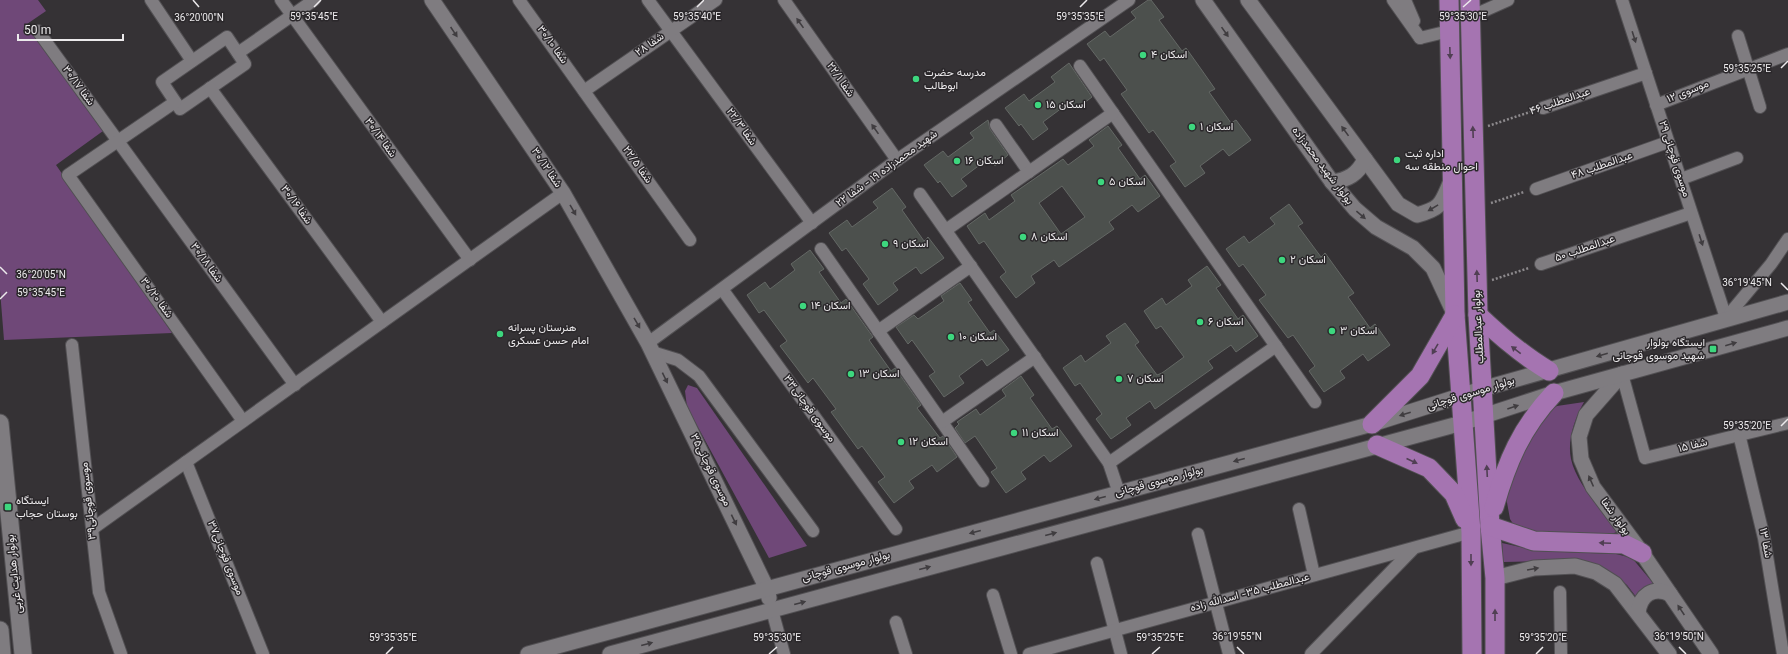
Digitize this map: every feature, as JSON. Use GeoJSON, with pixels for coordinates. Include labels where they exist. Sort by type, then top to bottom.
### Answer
{"type":"FeatureCollection","features":[{"type":"Feature","properties":{"kind":"main road","name":"بولوار عبدالمطلب"},"geometry":{"type":"LineString","coordinates":[[1449,0],[1455,315],[1471,532],[1472,654]]}},
{"type":"Feature","properties":{"kind":"main road","name":"بولوار عبدالمطلب"},"geometry":{"type":"LineString","coordinates":[[1470,8],[1478,315],[1490,523],[1495,578],[1495,654]]}},
{"type":"Feature","properties":{"kind":"main road"},"geometry":{"type":"LineString","coordinates":[[1372,424],[1420,376],[1455,315]]}},
{"type":"Feature","properties":{"kind":"main road"},"geometry":{"type":"LineString","coordinates":[[1478,315],[1524,356],[1549,371]]}},
{"type":"Feature","properties":{"kind":"main road"},"geometry":{"type":"LineString","coordinates":[[1554,394],[1538,410],[1521,435],[1505,471],[1490,523],[1534,541],[1624,544],[1642,553]]}},
{"type":"Feature","properties":{"kind":"main road","name":"بولوار هدایت غربی"},"geometry":{"type":"LineString","coordinates":[[0,423],[23,654]]}},
{"type":"Feature","properties":{"kind":"main road"},"geometry":{"type":"LineString","coordinates":[[1377,445],[1429,468],[1454,494],[1471,532]]}},
{"type":"Feature","properties":{"kind":"main road"},"geometry":{"type":"LineString","coordinates":[[0,630],[2,654]]}},
{"type":"Feature","properties":{"kind":"street"},"geometry":{"type":"LineString","coordinates":[[151,0],[192,61]]}},
{"type":"Feature","properties":{"kind":"street","name":"شفا ۳۰/۱۴"},"geometry":{"type":"LineString","coordinates":[[281,0],[291,16],[470,260]]}},
{"type":"Feature","properties":{"kind":"street"},"geometry":{"type":"LineString","coordinates":[[238,53],[314,0]]}},
{"type":"Feature","properties":{"kind":"street","name":"شفا ۳۰/۱۲"},"geometry":{"type":"LineString","coordinates":[[432,0],[563,193],[650,347]]}},
{"type":"Feature","properties":{"kind":"street","name":"شفا ۳۰/۱۰"},"geometry":{"type":"LineString","coordinates":[[519,0],[584,91]]}},
{"type":"Feature","properties":{"kind":"street","name":"شفا ۲۲/۳"},"geometry":{"type":"LineString","coordinates":[[648,0],[812,223]]}},
{"type":"Feature","properties":{"kind":"street","name":"شفا ۲۸"},"geometry":{"type":"LineString","coordinates":[[584,91],[716,0]]}},
{"type":"Feature","properties":{"kind":"street","name":"۲۲/۱ شفا"},"geometry":{"type":"LineString","coordinates":[[784,0],[897,160]]}},
{"type":"Feature","properties":{"kind":"street","name":"شهید محمدزاده ۱۹ - شفا ۲۲"},"geometry":{"type":"LineString","coordinates":[[650,347],[722,289],[897,160],[1129,0]]}},
{"type":"Feature","properties":{"kind":"street","name":"بولوار شهید محمدزاده"},"geometry":{"type":"LineString","coordinates":[[1203,0],[1332,182],[1354,209],[1376,227],[1412,248],[1434,268],[1455,315]]}},
{"type":"Feature","properties":{"kind":"street"},"geometry":{"type":"LineString","coordinates":[[1248,0],[1398,204],[1417,215],[1434,210],[1442,201],[1453,176]]}},
{"type":"Feature","properties":{"kind":"street"},"geometry":{"type":"LineString","coordinates":[[1393,0],[1420,38]]}},
{"type":"Feature","properties":{"kind":"street"},"geometry":{"type":"LineString","coordinates":[[1406,0],[1420,38]]}},
{"type":"Feature","properties":{"kind":"street"},"geometry":{"type":"LineString","coordinates":[[1470,8],[1508,0]]}},
{"type":"Feature","properties":{"kind":"street","name":"موسوی قوچانی ۲۹"},"geometry":{"type":"LineString","coordinates":[[1622,0],[1726,318]]}},
{"type":"Feature","properties":{"kind":"street","name":"شفا ۳۰/۱۷"},"geometry":{"type":"LineString","coordinates":[[38,31],[118,141]]}},
{"type":"Feature","properties":{"kind":"street"},"geometry":{"type":"LineString","coordinates":[[1420,38],[1449,31]]}},
{"type":"Feature","properties":{"kind":"street"},"geometry":{"type":"LineString","coordinates":[[1738,36],[1760,106]]}},
{"type":"Feature","properties":{"kind":"street"},"geometry":{"type":"LineString","coordinates":[[227,37],[238,53],[245,64],[180,109],[162,82],[227,37]]}},
{"type":"Feature","properties":{"kind":"street","name":"موسوی ۱۲"},"geometry":{"type":"LineString","coordinates":[[1656,105],[1747,68],[1788,54]]}},
{"type":"Feature","properties":{"kind":"street"},"geometry":{"type":"LineString","coordinates":[[1080,66],[1315,402]]}},
{"type":"Feature","properties":{"kind":"street","name":"عبدالمطلب ۴۶"},"geometry":{"type":"LineString","coordinates":[[1543,108],[1646,73]]}},
{"type":"Feature","properties":{"kind":"street","name":"شفا ۳۰/۱۶"},"geometry":{"type":"LineString","coordinates":[[210,88],[382,322]]}},
{"type":"Feature","properties":{"kind":"street","name":"شفا ۲۲/۵"},"geometry":{"type":"LineString","coordinates":[[584,91],[690,240]]}},
{"type":"Feature","properties":{"kind":"street"},"geometry":{"type":"LineString","coordinates":[[118,141],[175,102]]}},
{"type":"Feature","properties":{"kind":"street"},"geometry":{"type":"LineString","coordinates":[[946,230],[1113,113]]}},
{"type":"Feature","properties":{"kind":"street"},"geometry":{"type":"LineString","coordinates":[[996,125],[1029,172]]}},
{"type":"Feature","properties":{"kind":"street","name":"شفا ۳۰/۲۰"},"geometry":{"type":"LineString","coordinates":[[118,141],[68,175],[243,421]]}},
{"type":"Feature","properties":{"kind":"street","name":"شفا ۳۰/۱۸"},"geometry":{"type":"LineString","coordinates":[[118,141],[295,385]]}},
{"type":"Feature","properties":{"kind":"street","name":"عبدالمطلب ۴۸"},"geometry":{"type":"LineString","coordinates":[[1536,189],[1668,142]]}},
{"type":"Feature","properties":{"kind":"street"},"geometry":{"type":"LineString","coordinates":[[1681,179],[1736,158]]}},
{"type":"Feature","properties":{"kind":"street"},"geometry":{"type":"LineString","coordinates":[[1332,182],[1340,181],[1352,176],[1361,167],[1365,159]]}},
{"type":"Feature","properties":{"kind":"street"},"geometry":{"type":"LineString","coordinates":[[92,529],[563,193]]}},
{"type":"Feature","properties":{"kind":"street"},"geometry":{"type":"LineString","coordinates":[[920,194],[1109,463],[1118,493]]}},
{"type":"Feature","properties":{"kind":"street","name":"عبدالمطلب ۵۰"},"geometry":{"type":"LineString","coordinates":[[1541,264],[1691,213]]}},
{"type":"Feature","properties":{"kind":"street"},"geometry":{"type":"LineString","coordinates":[[1726,318],[1771,264],[1788,239]]}},
{"type":"Feature","properties":{"kind":"street"},"geometry":{"type":"LineString","coordinates":[[821,249],[983,481]]}},
{"type":"Feature","properties":{"kind":"street"},"geometry":{"type":"LineString","coordinates":[[878,331],[971,266]]}},
{"type":"Feature","properties":{"kind":"street","name":"موسوی قوچانی۳۳"},"geometry":{"type":"LineString","coordinates":[[722,289],[896,529]]}},
{"type":"Feature","properties":{"kind":"street","name":"بولوار موسوی قوچانی"},"geometry":{"type":"LineString","coordinates":[[528,654],[1372,424],[1460,398],[1482,389],[1549,371],[1726,318],[1788,302]]}},
{"type":"Feature","properties":{"kind":"street","name":"بولوار موسوی قوچانی"},"geometry":{"type":"LineString","coordinates":[[610,654],[1484,417],[1622,374],[1788,328]]}},
{"type":"Feature","properties":{"kind":"street","name":"موسوی قوچانی۳۹"},"geometry":{"type":"LineString","coordinates":[[72,345],[99,592],[121,654]]}},
{"type":"Feature","properties":{"kind":"street"},"geometry":{"type":"LineString","coordinates":[[1109,463],[1276,346]]}},
{"type":"Feature","properties":{"kind":"street"},"geometry":{"type":"LineString","coordinates":[[650,347],[678,360],[699,376],[813,531]]}},
{"type":"Feature","properties":{"kind":"street","name":"موسوی قوچانی۳۵"},"geometry":{"type":"LineString","coordinates":[[650,347],[767,589],[772,610]]}},
{"type":"Feature","properties":{"kind":"street"},"geometry":{"type":"LineString","coordinates":[[942,422],[1035,357]]}},
{"type":"Feature","properties":{"kind":"street","name":"شفا ۱۵"},"geometry":{"type":"LineString","coordinates":[[1622,374],[1645,458],[1788,423]]}},
{"type":"Feature","properties":{"kind":"street","name":"بولوار شفا"},"geometry":{"type":"LineString","coordinates":[[1622,374],[1586,415],[1579,437],[1581,459],[1593,488],[1642,553],[1711,654]]}},
{"type":"Feature","properties":{"kind":"street","name":"شفا ۱۳"},"geometry":{"type":"LineString","coordinates":[[1739,434],[1764,538],[1783,654]]}},
{"type":"Feature","properties":{"kind":"street"},"geometry":{"type":"LineString","coordinates":[[1263,453],[1267,476]]}},
{"type":"Feature","properties":{"kind":"street","name":"موسوی قوچانی۳۷"},"geometry":{"type":"LineString","coordinates":[[186,462],[263,654]]}},
{"type":"Feature","properties":{"kind":"street"},"geometry":{"type":"LineString","coordinates":[[1300,509],[1314,575]]}},
{"type":"Feature","properties":{"kind":"street","name":"عبدالمطلب ۳۵- اسدالله زاده"},"geometry":{"type":"LineString","coordinates":[[1028,654],[1471,532]]}},
{"type":"Feature","properties":{"kind":"street"},"geometry":{"type":"LineString","coordinates":[[1198,534],[1229,654]]}},
{"type":"Feature","properties":{"kind":"street"},"geometry":{"type":"LineString","coordinates":[[1311,654],[1414,548]]}},
{"type":"Feature","properties":{"kind":"street"},"geometry":{"type":"LineString","coordinates":[[1097,563],[1116,630],[1121,654]]}},
{"type":"Feature","properties":{"kind":"street"},"geometry":{"type":"LineString","coordinates":[[1495,578],[1534,568],[1575,566],[1596,572],[1615,584],[1669,654]]}},
{"type":"Feature","properties":{"kind":"street"},"geometry":{"type":"LineString","coordinates":[[1638,613],[1642,598],[1648,593],[1663,591],[1670,594]]}},
{"type":"Feature","properties":{"kind":"street"},"geometry":{"type":"LineString","coordinates":[[1560,592],[1561,654]]}},
{"type":"Feature","properties":{"kind":"street"},"geometry":{"type":"LineString","coordinates":[[993,595],[1011,654]]}},
{"type":"Feature","properties":{"kind":"street"},"geometry":{"type":"LineString","coordinates":[[772,610],[784,654]]}},
{"type":"Feature","properties":{"kind":"street"},"geometry":{"type":"LineString","coordinates":[[896,622],[906,654]]}},
{"type":"Feature","properties":{"kind":"path","name":"عبدالمطلب ۴۶"},"geometry":{"type":"LineString","coordinates":[[1473,130],[1543,108]]}},
{"type":"Feature","properties":{"kind":"path"},"geometry":{"type":"LineString","coordinates":[[1475,208],[1536,189]]}},
{"type":"Feature","properties":{"kind":"path","name":"عبدالمطلب ۵۰"},"geometry":{"type":"LineString","coordinates":[[1477,285],[1541,264]]}},
{"type":"Feature","properties":{"kind":"shaded area"},"geometry":{"type":"Polygon","coordinates":[[[0,0],[38,0],[46,11],[27,24],[103,131],[56,165],[172,333],[4,340],[0,290],[0,0]]]}},
{"type":"Feature","properties":{"kind":"shaded area"},"geometry":{"type":"Polygon","coordinates":[[[688,385],[697,388],[807,546],[769,558],[687,407],[685,391],[688,385]]]}},
{"type":"Feature","properties":{"kind":"shaded area"},"geometry":{"type":"Polygon","coordinates":[[[1584,402],[1571,437],[1571,459],[1578,478],[1617,532],[1602,537],[1532,535],[1515,527],[1510,519],[1506,497],[1506,486],[1544,414],[1557,406],[1584,402]]]}},
{"type":"Feature","properties":{"kind":"shaded area"},"geometry":{"type":"Polygon","coordinates":[[[1502,543],[1539,551],[1616,554],[1632,558],[1653,583],[1637,598],[1627,585],[1614,575],[1555,561],[1503,562],[1502,543]]]}},
{"type":"Feature","properties":{"kind":"building"},"geometry":{"type":"Polygon","coordinates":[[[1148,0],[1151,0],[1164,17],[1159,20],[1182,51],[1186,48],[1215,89],[1209,92],[1231,123],[1236,120],[1251,140],[1229,156],[1223,149],[1200,166],[1205,173],[1185,187],[1170,166],[1176,162],[1153,130],[1149,133],[1121,94],[1127,90],[1104,58],[1100,61],[1087,44],[1105,31],[1110,37],[1136,18],[1131,12],[1148,0]]]}},
{"type":"Feature","properties":{"kind":"building","name":"اسکان ۱۵"},"geometry":{"type":"Polygon","coordinates":[[[1069,63],[1092,97],[1076,109],[1070,102],[1043,122],[1048,129],[1033,140],[1021,124],[1019,126],[1005,108],[1024,94],[1029,101],[1055,82],[1051,77],[1069,63]]]}},
{"type":"Feature","properties":{"kind":"building","name":"اسکان ۱۶"},"geometry":{"type":"Polygon","coordinates":[[[988,120],[990,129],[1008,155],[995,166],[989,158],[961,179],[967,186],[952,197],[940,181],[938,183],[924,165],[943,151],[948,157],[974,138],[970,133],[988,120]]]}},
{"type":"Feature","properties":{"kind":"building"},"geometry":{"type":"Polygon","coordinates":[[[1108,126],[1122,145],[1118,148],[1140,179],[1145,175],[1160,196],[1138,212],[1132,205],[1109,222],[1114,229],[1059,267],[1054,260],[1031,276],[1035,283],[1016,298],[1000,277],[1006,272],[984,241],[979,244],[967,226],[985,213],[989,220],[1015,201],[1011,195],[1063,159],[1068,165],[1094,146],[1089,140],[1108,126]],[[1062,186],[1039,203],[1061,234],[1085,217],[1062,186]]]}},
{"type":"Feature","properties":{"kind":"building","name":"اسکان ۹"},"geometry":{"type":"Polygon","coordinates":[[[892,188],[906,207],[902,210],[924,241],[928,237],[944,258],[921,274],[916,267],[893,283],[898,290],[878,305],[863,284],[869,279],[846,248],[842,251],[829,233],[847,220],[852,227],[878,208],[873,202],[892,188]]]}},
{"type":"Feature","properties":{"kind":"building"},"geometry":{"type":"Polygon","coordinates":[[[1289,204],[1303,223],[1298,226],[1321,257],[1325,253],[1354,293],[1348,297],[1370,328],[1375,324],[1390,345],[1368,361],[1363,354],[1340,371],[1345,378],[1324,392],[1309,371],[1315,366],[1293,335],[1288,338],[1259,300],[1266,295],[1243,264],[1239,267],[1226,249],[1244,236],[1249,243],[1275,224],[1270,218],[1289,204]]]}},
{"type":"Feature","properties":{"kind":"building"},"geometry":{"type":"Polygon","coordinates":[[[810,250],[824,269],[819,272],[841,303],[846,299],[873,337],[869,340],[891,371],[895,368],[921,405],[917,408],[940,438],[943,436],[957,457],[937,472],[932,465],[909,481],[914,488],[894,503],[878,482],[885,477],[862,446],[858,449],[831,412],[836,409],[813,378],[808,383],[780,346],[787,341],[764,310],[759,313],[747,295],[765,282],[770,289],[795,270],[791,264],[810,250]]]}},
{"type":"Feature","properties":{"kind":"building"},"geometry":{"type":"Polygon","coordinates":[[[1207,266],[1221,285],[1216,288],[1238,319],[1243,315],[1258,336],[1236,352],[1231,345],[1208,361],[1213,368],[1155,409],[1150,401],[1126,418],[1131,425],[1111,439],[1096,419],[1102,414],[1080,383],[1075,386],[1063,368],[1081,355],[1085,362],[1111,343],[1106,336],[1125,323],[1139,342],[1135,345],[1157,375],[1162,373],[1184,357],[1161,326],[1156,329],[1144,311],[1162,298],[1166,305],[1192,286],[1188,280],[1207,266]]]}},
{"type":"Feature","properties":{"kind":"building","name":"اسکان ۱۰"},"geometry":{"type":"Polygon","coordinates":[[[960,283],[972,300],[968,302],[990,333],[994,330],[1009,350],[987,366],[982,359],[959,376],[964,383],[944,397],[929,376],[935,372],[912,340],[908,344],[896,327],[914,315],[918,319],[944,301],[941,296],[960,283]]]}},
{"type":"Feature","properties":{"kind":"building","name":"اسکان ۱۱"},"geometry":{"type":"Polygon","coordinates":[[[1021,376],[1034,395],[1030,398],[1052,429],[1057,426],[1072,446],[1050,462],[1044,455],[1021,472],[1026,479],[1006,493],[991,472],[997,468],[975,436],[965,443],[955,428],[959,424],[957,422],[976,409],[980,415],[1006,396],[1002,390],[1021,376]]]}},
{"type":"Feature","properties":{"kind":"place","name":"اسکان ۴"},"geometry":{"type":"Point","coordinates":[1143,55]}},
{"type":"Feature","properties":{"kind":"place","name":"مدرسه حضرت ابوطالب"},"geometry":{"type":"Point","coordinates":[916,79]}},
{"type":"Feature","properties":{"kind":"place","name":"اسکان ۱۵"},"geometry":{"type":"Point","coordinates":[1038,105]}},
{"type":"Feature","properties":{"kind":"place","name":"اسکان ۱"},"geometry":{"type":"Point","coordinates":[1192,127]}},
{"type":"Feature","properties":{"kind":"place","name":"اداره ثبت احوال منطقه سه"},"geometry":{"type":"Point","coordinates":[1397,160]}},
{"type":"Feature","properties":{"kind":"place","name":"اسکان ۱۶"},"geometry":{"type":"Point","coordinates":[957,161]}},
{"type":"Feature","properties":{"kind":"place","name":"اسکان ۵"},"geometry":{"type":"Point","coordinates":[1101,182]}},
{"type":"Feature","properties":{"kind":"place","name":"اسکان ۸"},"geometry":{"type":"Point","coordinates":[1023,237]}},
{"type":"Feature","properties":{"kind":"place","name":"اسکان ۹"},"geometry":{"type":"Point","coordinates":[885,244]}},
{"type":"Feature","properties":{"kind":"place","name":"اسکان ۲"},"geometry":{"type":"Point","coordinates":[1282,260]}},
{"type":"Feature","properties":{"kind":"place","name":"اسکان ۱۴"},"geometry":{"type":"Point","coordinates":[803,306]}},
{"type":"Feature","properties":{"kind":"place","name":"اسکان ۶"},"geometry":{"type":"Point","coordinates":[1200,322]}},
{"type":"Feature","properties":{"kind":"place","name":"اسکان ۳"},"geometry":{"type":"Point","coordinates":[1332,331]}},
{"type":"Feature","properties":{"kind":"place","name":"هنرستان پسرانه امام حسن عسکری"},"geometry":{"type":"Point","coordinates":[500,334]}},
{"type":"Feature","properties":{"kind":"place","name":"اسکان ۱۰"},"geometry":{"type":"Point","coordinates":[951,337]}},
{"type":"Feature","properties":{"kind":"place","name":"ایستگاه بولوار شهید موسوی قوچانی"},"geometry":{"type":"Point","coordinates":[1713,349]}},
{"type":"Feature","properties":{"kind":"place","name":"اسکان ۱۳"},"geometry":{"type":"Point","coordinates":[851,374]}},
{"type":"Feature","properties":{"kind":"place","name":"اسکان ۷"},"geometry":{"type":"Point","coordinates":[1119,379]}},
{"type":"Feature","properties":{"kind":"place","name":"اسکان ۱۱"},"geometry":{"type":"Point","coordinates":[1014,433]}},
{"type":"Feature","properties":{"kind":"place","name":"اسکان ۱۲"},"geometry":{"type":"Point","coordinates":[901,442]}},
{"type":"Feature","properties":{"kind":"place","name":"ایستگاه بوستان حجاب"},"geometry":{"type":"Point","coordinates":[8,507]}}]}
